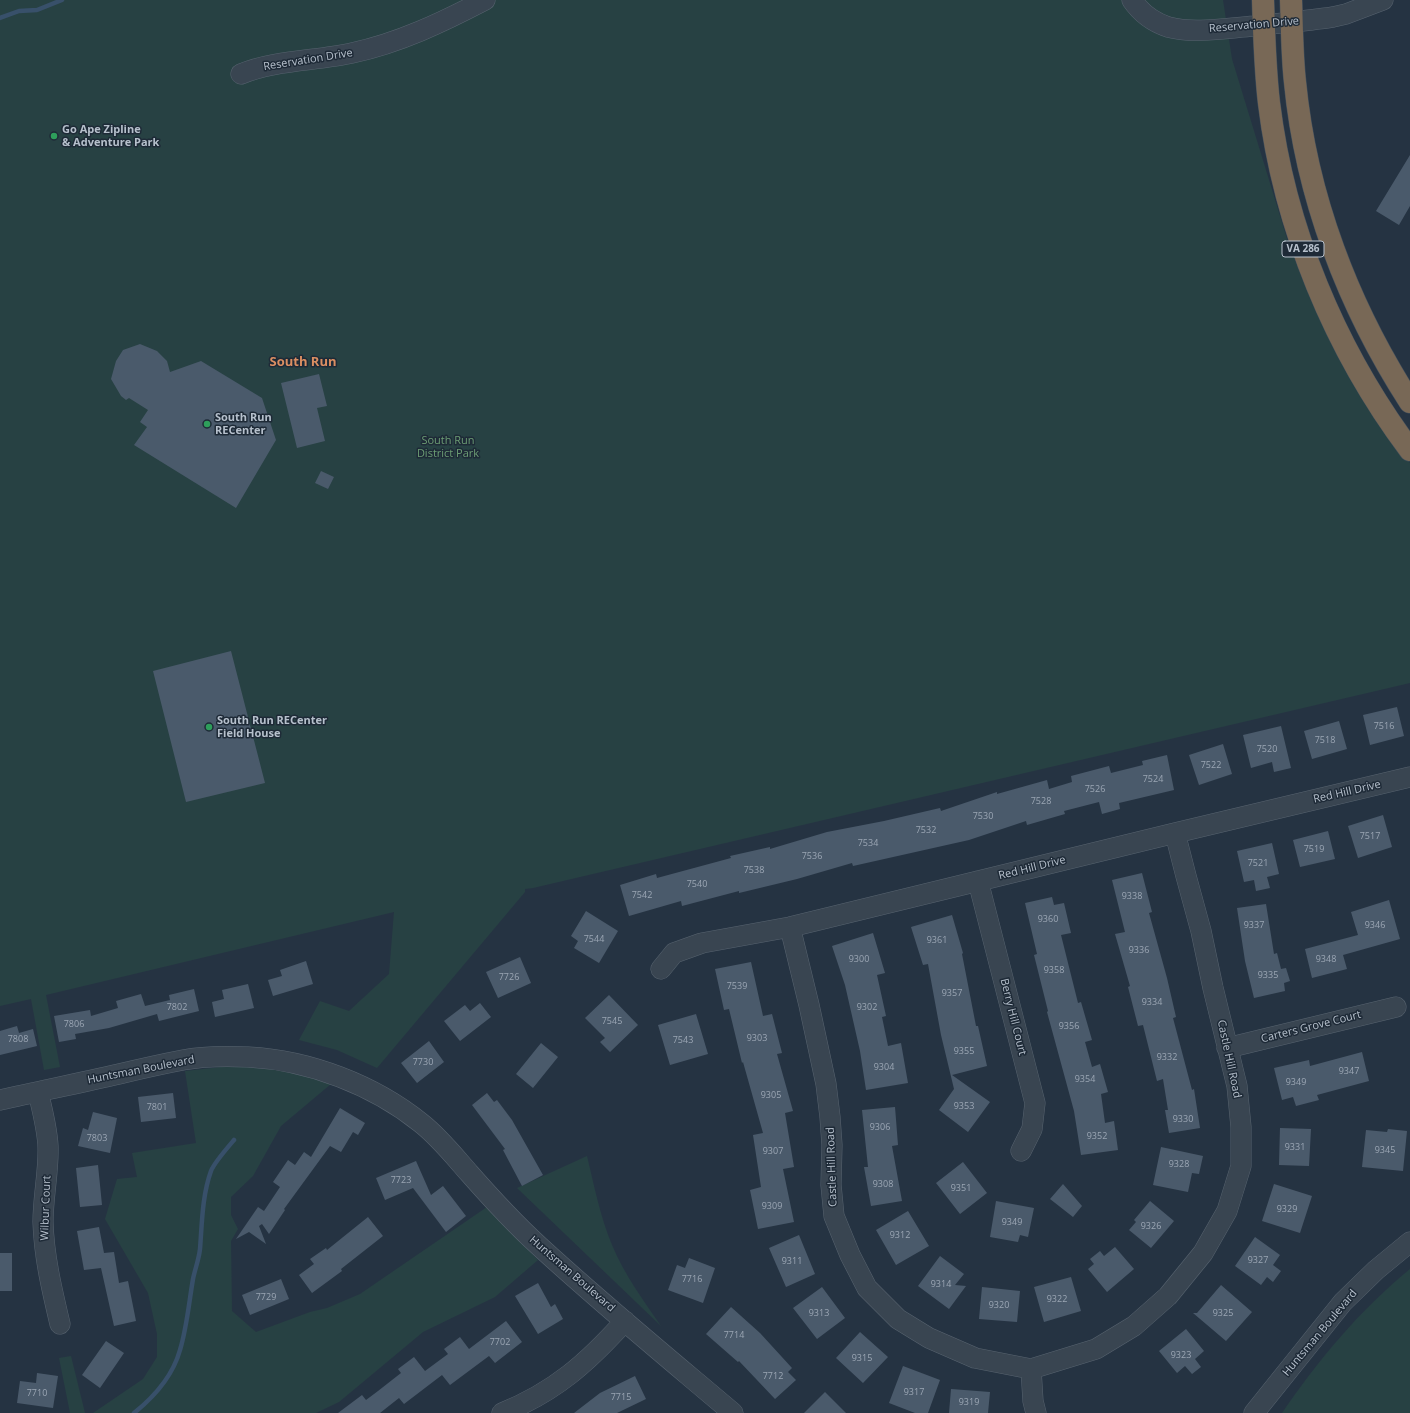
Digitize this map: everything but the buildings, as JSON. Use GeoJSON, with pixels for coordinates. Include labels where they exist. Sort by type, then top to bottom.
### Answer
{"type":"FeatureCollection","features":[{"type":"Feature","properties":{"kind":"highway","name":"VA 286"},"geometry":{"type":"LineString","coordinates":[[1263,0],[1267,77],[1274,132],[1279,162],[1303,249],[1324,302],[1347,350],[1374,397],[1410,450]]}},
{"type":"Feature","properties":{"kind":"highway","name":"VA 286"},"geometry":{"type":"LineString","coordinates":[[1291,0],[1294,82],[1298,112],[1309,168],[1326,227],[1345,279],[1365,325],[1410,402]]}},
{"type":"Feature","properties":{"kind":"street","name":"Reservation Drive"},"geometry":{"type":"LineString","coordinates":[[241,74],[264,66],[326,59],[386,44],[432,26],[485,0]]}},
{"type":"Feature","properties":{"kind":"street","name":"Reservation Drive"},"geometry":{"type":"LineString","coordinates":[[1132,0],[1136,7],[1146,16],[1160,24],[1176,28],[1221,29],[1333,17],[1383,0]]}},
{"type":"Feature","properties":{"kind":"street","name":"Red Hill Drive"},"geometry":{"type":"LineString","coordinates":[[662,970],[674,953],[702,943],[790,927],[1410,777]]}},
{"type":"Feature","properties":{"kind":"street","name":"Castle Hill Road"},"geometry":{"type":"LineString","coordinates":[[790,927],[826,1084],[832,1138],[831,1185],[834,1216],[850,1255],[868,1288],[898,1319],[929,1338],[975,1358],[1031,1368],[1096,1349],[1134,1326],[1168,1296],[1202,1253],[1227,1211],[1241,1166],[1241,1127],[1236,1086],[1201,931],[1175,833]]}},
{"type":"Feature","properties":{"kind":"street","name":"Berry Hill Court"},"geometry":{"type":"LineString","coordinates":[[978,881],[1035,1103],[1032,1129],[1021,1151]]}},
{"type":"Feature","properties":{"kind":"street","name":"Carters Grove Court"},"geometry":{"type":"LineString","coordinates":[[1227,1048],[1396,1007]]}},
{"type":"Feature","properties":{"kind":"street","name":"Huntsman Boulevard"},"geometry":{"type":"LineString","coordinates":[[0,1100],[184,1060],[216,1057],[249,1057],[294,1063],[336,1075],[364,1087],[418,1121],[444,1145],[529,1237],[564,1269],[733,1413]]}},
{"type":"Feature","properties":{"kind":"street","name":"Wilbur Court"},"geometry":{"type":"LineString","coordinates":[[38,1092],[45,1122],[48,1145],[43,1219],[44,1245],[60,1324]]}},
{"type":"Feature","properties":{"kind":"street","name":"Huntsman Boulevard"},"geometry":{"type":"LineString","coordinates":[[1254,1413],[1343,1302],[1376,1270],[1410,1242]]}},
{"type":"Feature","properties":{"kind":"street"},"geometry":{"type":"LineString","coordinates":[[502,1413],[539,1396],[561,1382],[585,1362],[625,1321]]}},
{"type":"Feature","properties":{"kind":"street"},"geometry":{"type":"LineString","coordinates":[[1031,1368],[1033,1401],[1036,1413]]}},
{"type":"Feature","properties":{"kind":"green space","name":"South Run District Park"},"geometry":{"type":"Polygon","coordinates":[[[0,0],[1223,0],[1232,59],[1288,242],[1302,278],[1320,319],[1376,415],[1410,463],[1410,683],[525,889],[525,892],[377,1068],[337,1050],[299,1040],[320,1001],[349,1011],[389,974],[394,912],[46,995],[60,1067],[44,1070],[31,999],[0,1006],[0,0]]]}},
{"type":"Feature","properties":{"kind":"green space"},"geometry":{"type":"Polygon","coordinates":[[[230,1066],[282,1070],[331,1084],[281,1126],[253,1176],[231,1197],[231,1215],[238,1229],[231,1241],[232,1311],[256,1332],[310,1312],[327,1308],[360,1294],[487,1207],[538,1260],[495,1297],[423,1332],[339,1402],[316,1413],[93,1413],[143,1379],[157,1357],[157,1334],[148,1293],[105,1219],[117,1179],[137,1177],[132,1153],[196,1143],[185,1071],[230,1066]]]}},
{"type":"Feature","properties":{"kind":"green space"},"geometry":{"type":"Polygon","coordinates":[[[587,1156],[601,1212],[612,1245],[628,1277],[661,1326],[517,1188],[587,1156]]]}},
{"type":"Feature","properties":{"kind":"green space"},"geometry":{"type":"Polygon","coordinates":[[[1410,1269],[1410,1413],[1282,1413],[1311,1373],[1357,1318],[1410,1269]]]}},
{"type":"Feature","properties":{"kind":"green space"},"geometry":{"type":"Polygon","coordinates":[[[71,1356],[85,1413],[70,1413],[59,1358],[71,1356]]]}},
{"type":"Feature","properties":{"kind":"waterway"},"geometry":{"type":"LineString","coordinates":[[0,18],[19,11],[37,10],[62,0]]}},
{"type":"Feature","properties":{"kind":"waterway"},"geometry":{"type":"LineString","coordinates":[[134,1413],[149,1400],[162,1385],[177,1359],[188,1314],[193,1279],[199,1253],[203,1210],[208,1181],[215,1164],[234,1140]]}},
{"type":"Feature","properties":{"kind":"place","name":"Go Ape Zipline & Adventure Park"},"geometry":{"type":"Point","coordinates":[54,136]}},
{"type":"Feature","properties":{"kind":"place","name":"South Run RECenter"},"geometry":{"type":"Point","coordinates":[207,424]}},
{"type":"Feature","properties":{"kind":"place","name":"South Run RECenter Field House"},"geometry":{"type":"Point","coordinates":[209,727]}},
{"type":"Feature","properties":{"kind":"district","name":"South Run"},"geometry":{"type":"Point","coordinates":[303,362]}}]}
